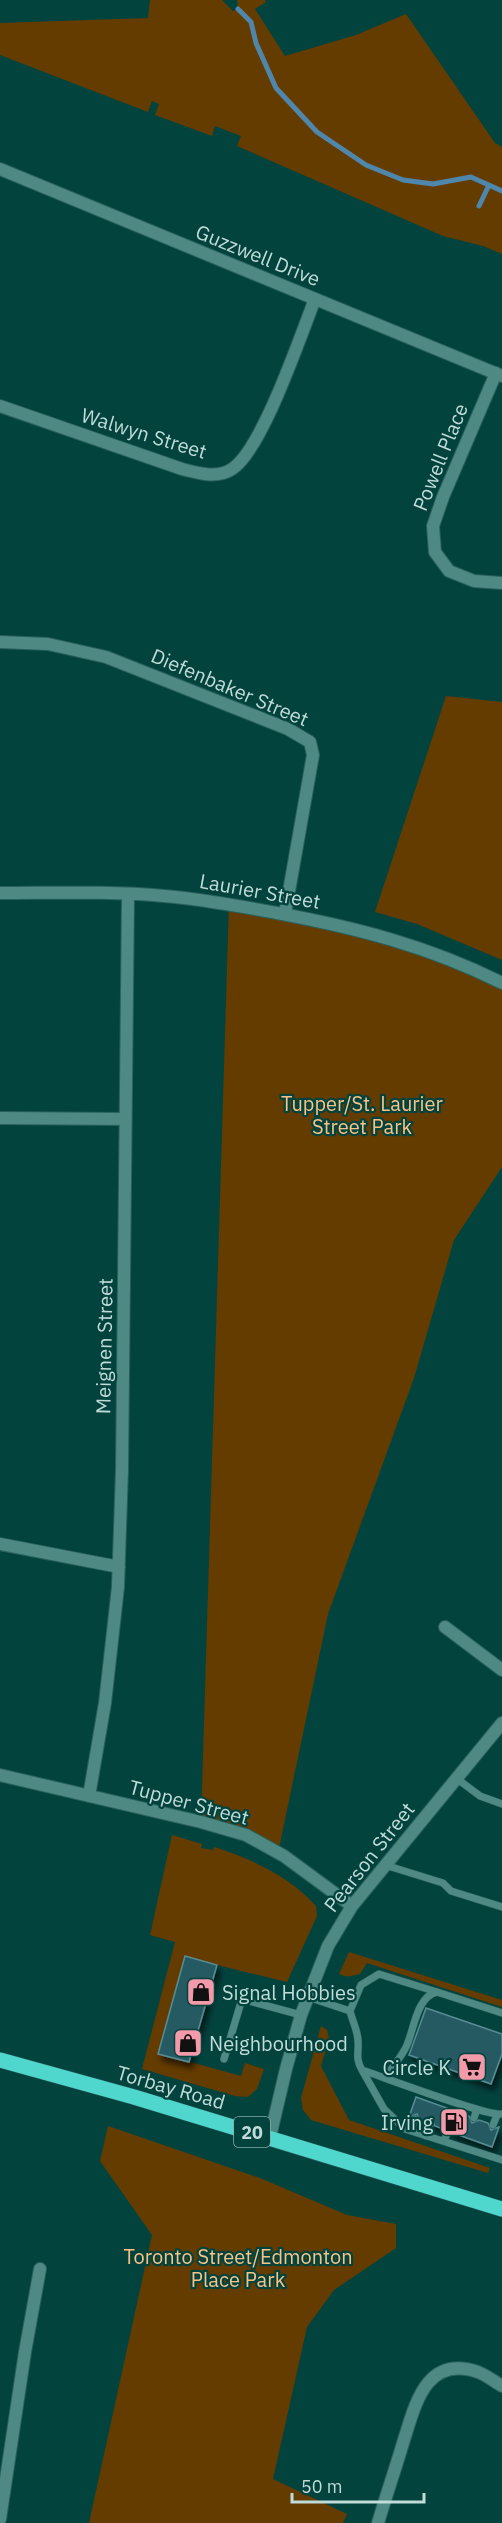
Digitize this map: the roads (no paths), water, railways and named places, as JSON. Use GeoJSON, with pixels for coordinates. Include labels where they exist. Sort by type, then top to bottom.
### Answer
{"type":"FeatureCollection","features":[{"type":"Feature","properties":{"kind":"main road","name":"Torbay Road"},"geometry":{"type":"LineString","coordinates":[[0,2060],[270,2137],[502,2209]]}},
{"type":"Feature","properties":{"kind":"street","name":"Guzzwell Drive"},"geometry":{"type":"LineString","coordinates":[[0,169],[499,374]]}},
{"type":"Feature","properties":{"kind":"street","name":"Walwyn Street"},"geometry":{"type":"LineString","coordinates":[[0,406],[182,469],[205,474],[220,474],[231,470],[252,449],[315,299]]}},
{"type":"Feature","properties":{"kind":"street","name":"Powell Place"},"geometry":{"type":"LineString","coordinates":[[499,374],[443,497],[433,526],[435,552],[449,571],[474,581],[502,583]]}},
{"type":"Feature","properties":{"kind":"street","name":"Diefenbaker Street"},"geometry":{"type":"LineString","coordinates":[[0,642],[48,644],[106,657],[288,729],[310,742],[313,755],[285,914]]}},
{"type":"Feature","properties":{"kind":"street","name":"Laurier Street"},"geometry":{"type":"LineString","coordinates":[[0,893],[128,895],[196,899],[285,914],[369,932],[411,944],[502,983]]}},
{"type":"Feature","properties":{"kind":"street","name":"Meignen Street"},"geometry":{"type":"LineString","coordinates":[[89,1796],[105,1703],[119,1567],[124,1354],[128,895]]}},
{"type":"Feature","properties":{"kind":"street"},"geometry":{"type":"LineString","coordinates":[[0,1118],[125,1119]]}},
{"type":"Feature","properties":{"kind":"street"},"geometry":{"type":"LineString","coordinates":[[0,1544],[119,1567]]}},
{"type":"Feature","properties":{"kind":"street"},"geometry":{"type":"LineString","coordinates":[[445,1627],[502,1670]]}},
{"type":"Feature","properties":{"kind":"street","name":"Pearson Street"},"geometry":{"type":"LineString","coordinates":[[270,2137],[285,2069],[301,2015],[328,1946],[351,1906],[502,1723]]}},
{"type":"Feature","properties":{"kind":"street","name":"Tupper Street"},"geometry":{"type":"LineString","coordinates":[[0,1775],[201,1822],[246,1835],[284,1856],[351,1906]]}},
{"type":"Feature","properties":{"kind":"street"},"geometry":{"type":"LineString","coordinates":[[0,2519],[40,2269]]}},
{"type":"Feature","properties":{"kind":"street"},"geometry":{"type":"LineString","coordinates":[[378,2523],[414,2407],[426,2383],[442,2372],[459,2369],[479,2372],[502,2386]]}},
{"type":"Feature","properties":{"kind":"lane"},"geometry":{"type":"LineString","coordinates":[[456,1778],[480,1796],[502,1804]]}},
{"type":"Feature","properties":{"kind":"lane"},"geometry":{"type":"LineString","coordinates":[[385,1865],[443,1884],[451,1891],[502,1907]]}},
{"type":"Feature","properties":{"kind":"lane"},"geometry":{"type":"LineString","coordinates":[[502,2013],[379,1974],[361,1985],[350,2010],[358,2041],[356,2053],[358,2063],[384,2109],[400,2125],[411,2131],[502,2160]]}},
{"type":"Feature","properties":{"kind":"lane"},"geometry":{"type":"LineString","coordinates":[[385,2078],[406,2047],[423,2001],[432,1993],[437,1992]]}},
{"type":"Feature","properties":{"kind":"lane"},"geometry":{"type":"LineString","coordinates":[[308,1997],[350,2010]]}},
{"type":"Feature","properties":{"kind":"lane"},"geometry":{"type":"LineString","coordinates":[[224,2059],[242,1999],[301,2015]]}},
{"type":"Feature","properties":{"kind":"lane"},"geometry":{"type":"LineString","coordinates":[[362,2070],[477,2109],[499,2114],[493,2125]]}},
{"type":"Feature","properties":{"kind":"lane"},"geometry":{"type":"LineString","coordinates":[[422,2100],[425,2091]]}},
{"type":"Feature","properties":{"kind":"lane"},"geometry":{"type":"LineString","coordinates":[[438,2105],[441,2097]]}},
{"type":"Feature","properties":{"kind":"lane"},"geometry":{"type":"LineString","coordinates":[[456,2112],[459,2103]]}},
{"type":"Feature","properties":{"kind":"lane"},"geometry":{"type":"LineString","coordinates":[[474,2118],[477,2109]]}},
{"type":"Feature","properties":{"kind":"lane"},"geometry":{"type":"LineString","coordinates":[[411,2131],[415,2119]]}},
{"type":"Feature","properties":{"kind":"lane"},"geometry":{"type":"LineString","coordinates":[[426,2136],[430,2125]]}},
{"type":"Feature","properties":{"kind":"lane"},"geometry":{"type":"LineString","coordinates":[[444,2141],[448,2131]]}},
{"type":"Feature","properties":{"kind":"lane"},"geometry":{"type":"LineString","coordinates":[[463,2147],[466,2138]]}},
{"type":"Feature","properties":{"kind":"lane"},"geometry":{"type":"LineString","coordinates":[[482,2153],[485,2144]]}},
{"type":"Feature","properties":{"kind":"waterway"},"geometry":{"type":"LineString","coordinates":[[238,9],[251,22],[256,43],[276,88],[317,132],[366,165],[403,180],[433,184],[471,177],[502,191]]}},
{"type":"Feature","properties":{"kind":"waterway"},"geometry":{"type":"LineString","coordinates":[[479,206],[489,185]]}},
{"type":"Feature","properties":{"kind":"place","name":"Signal Hobbies"},"geometry":{"type":"Point","coordinates":[201,1992]}},
{"type":"Feature","properties":{"kind":"place","name":"Neighbourhood"},"geometry":{"type":"Point","coordinates":[188,2043]}},
{"type":"Feature","properties":{"kind":"place","name":"Circle K"},"geometry":{"type":"Point","coordinates":[472,2067]}},
{"type":"Feature","properties":{"kind":"place","name":"Irving"},"geometry":{"type":"Point","coordinates":[454,2122]}},
{"type":"Feature","properties":{"kind":"park label","name":"Tupper/St. Laurier Street Park"},"geometry":{"type":"Point","coordinates":[362,1114]}},
{"type":"Feature","properties":{"kind":"park label","name":"Toronto Street/Edmonton Place Park"},"geometry":{"type":"Point","coordinates":[238,2268]}}]}
